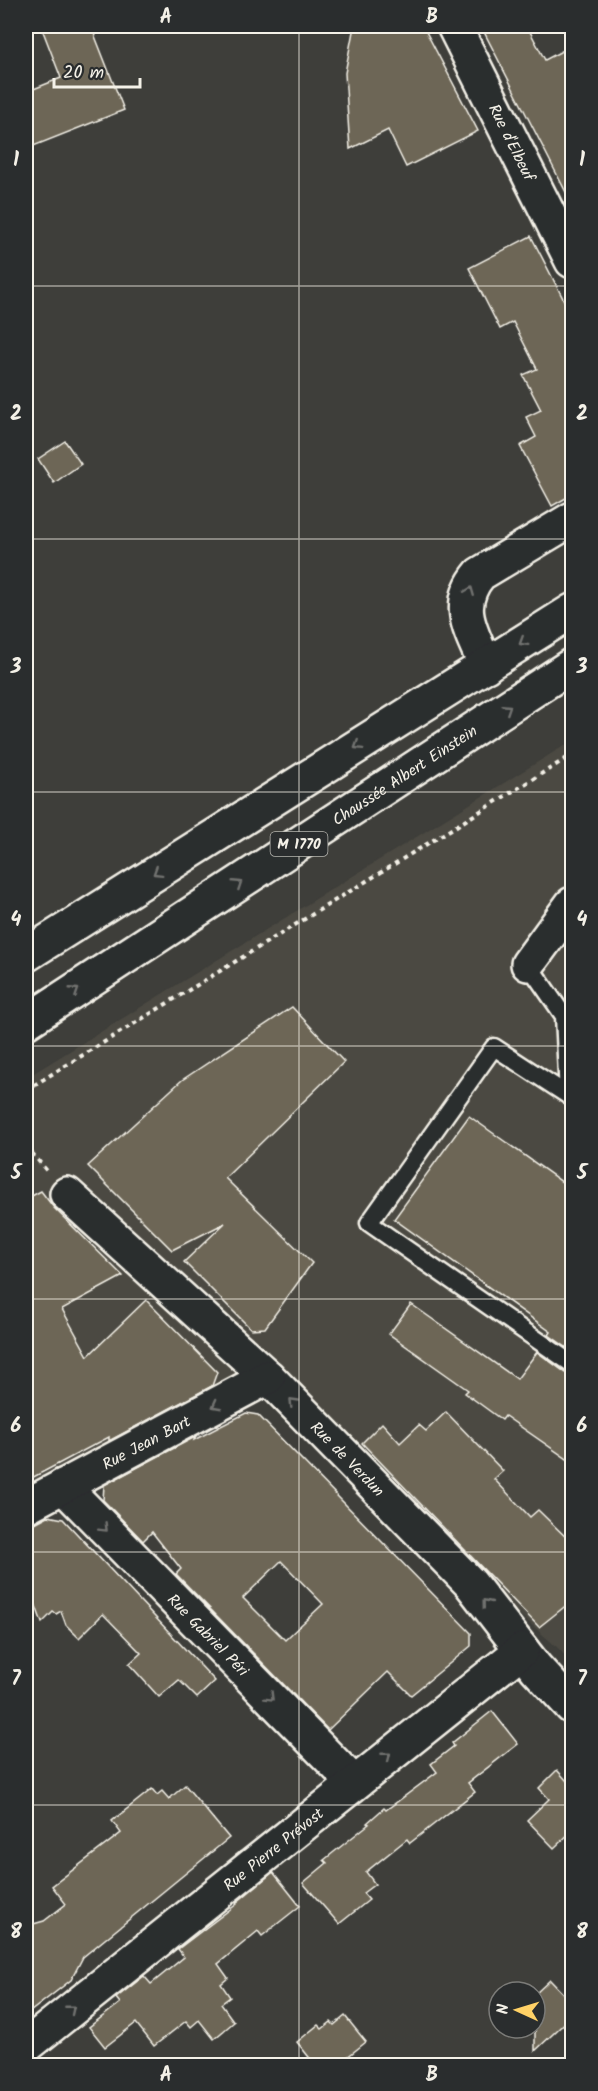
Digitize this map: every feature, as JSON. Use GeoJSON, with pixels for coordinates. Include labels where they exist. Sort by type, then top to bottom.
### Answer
{"type":"FeatureCollection","features":[{"type":"Feature","properties":{"kind":"street","name":"Rue d'Elbeuf"},"geometry":{"type":"LineString","coordinates":[[454,26],[573,261]]}},
{"type":"Feature","properties":{"kind":"street"},"geometry":{"type":"LineString","coordinates":[[486,666],[468,622],[465,604],[469,587],[480,574],[573,519]]}},
{"type":"Feature","properties":{"kind":"street"},"geometry":{"type":"LineString","coordinates":[[26,955],[573,611]]}},
{"type":"Feature","properties":{"kind":"street","name":"Chaussée Albert Einstein"},"geometry":{"type":"LineString","coordinates":[[26,1022],[573,665]]}},
{"type":"Feature","properties":{"kind":"street"},"geometry":{"type":"LineString","coordinates":[[528,964],[573,904]]}},
{"type":"Feature","properties":{"kind":"street","name":"Rue de Verdun"},"geometry":{"type":"LineString","coordinates":[[67,1194],[268,1377],[471,1584],[522,1650],[573,1707]]}},
{"type":"Feature","properties":{"kind":"street","name":"Rue Jean Bart"},"geometry":{"type":"LineString","coordinates":[[26,1506],[268,1377]]}},
{"type":"Feature","properties":{"kind":"street","name":"Rue Gabriel Péri"},"geometry":{"type":"LineString","coordinates":[[63,1486],[354,1783]]}},
{"type":"Feature","properties":{"kind":"street","name":"Rue Pierre Prévost"},"geometry":{"type":"LineString","coordinates":[[26,2046],[522,1650]]}},
{"type":"Feature","properties":{"kind":"lane"},"geometry":{"type":"LineString","coordinates":[[528,964],[564,1016],[570,1096]]}},
{"type":"Feature","properties":{"kind":"lane"},"geometry":{"type":"LineString","coordinates":[[570,1096],[494,1047],[369,1223],[573,1364]]}},
{"type":"Feature","properties":{"kind":"path"},"geometry":{"type":"LineString","coordinates":[[26,1090],[573,754]]}},
{"type":"Feature","properties":{"kind":"shaded area"},"geometry":{"type":"Polygon","coordinates":[[[572,741],[572,1663],[558,1648],[246,1374],[26,1495],[26,1078],[572,741]]]}},
{"type":"Feature","properties":{"kind":"building"},"geometry":{"type":"Polygon","coordinates":[[[41,26],[91,26],[124,110],[26,149],[26,92],[61,78],[41,26]]]}},
{"type":"Feature","properties":{"kind":"building"},"geometry":{"type":"Polygon","coordinates":[[[354,26],[423,26],[478,131],[406,167],[388,130],[350,149],[345,73],[354,26]]]}},
{"type":"Feature","properties":{"kind":"building"},"geometry":{"type":"Polygon","coordinates":[[[481,26],[527,26],[545,60],[573,45],[573,206],[481,26]]]}},
{"type":"Feature","properties":{"kind":"building"},"geometry":{"type":"Polygon","coordinates":[[[531,236],[573,318],[573,494],[552,506],[520,446],[536,437],[526,417],[541,410],[523,375],[537,369],[513,322],[500,329],[469,268],[531,236]]]}},
{"type":"Feature","properties":{"kind":"building"},"geometry":{"type":"Polygon","coordinates":[[[65,441],[81,464],[54,483],[38,459],[65,441]]]}},
{"type":"Feature","properties":{"kind":"building"},"geometry":{"type":"Polygon","coordinates":[[[292,1007],[344,1062],[225,1178],[312,1263],[265,1328],[251,1329],[184,1262],[225,1223],[172,1250],[88,1166],[182,1080],[292,1007]]]}},
{"type":"Feature","properties":{"kind":"building"},"geometry":{"type":"Polygon","coordinates":[[[469,1116],[573,1190],[573,1352],[549,1335],[551,1332],[394,1219],[469,1116]]]}},
{"type":"Feature","properties":{"kind":"building"},"geometry":{"type":"Polygon","coordinates":[[[41,1191],[54,1208],[123,1276],[62,1309],[88,1356],[146,1300],[217,1372],[212,1386],[109,1441],[109,1437],[26,1481],[26,1199],[41,1191]]]}},
{"type":"Feature","properties":{"kind":"building"},"geometry":{"type":"Polygon","coordinates":[[[411,1304],[517,1379],[537,1352],[566,1373],[573,1374],[573,1463],[505,1416],[502,1420],[465,1393],[468,1390],[389,1334],[411,1304]]]}},
{"type":"Feature","properties":{"kind":"building"},"geometry":{"type":"Polygon","coordinates":[[[446,1412],[503,1471],[494,1479],[530,1517],[538,1510],[573,1544],[573,1600],[539,1627],[362,1443],[382,1423],[400,1443],[419,1425],[426,1431],[446,1412]]]}},
{"type":"Feature","properties":{"kind":"building"},"geometry":{"type":"Polygon","coordinates":[[[246,1413],[258,1415],[471,1633],[471,1646],[411,1695],[388,1672],[328,1730],[176,1574],[181,1569],[152,1532],[143,1541],[103,1500],[104,1485],[195,1437],[194,1440],[246,1413]],[[281,1561],[243,1598],[285,1640],[323,1604],[281,1561]]]}},
{"type":"Feature","properties":{"kind":"building"},"geometry":{"type":"Polygon","coordinates":[[[48,1516],[63,1519],[215,1681],[197,1698],[179,1680],[159,1697],[129,1664],[141,1653],[103,1614],[79,1638],[66,1625],[61,1611],[56,1614],[53,1612],[42,1623],[32,1595],[26,1598],[26,1525],[48,1516]]]}},
{"type":"Feature","properties":{"kind":"building"},"geometry":{"type":"Polygon","coordinates":[[[492,1711],[518,1744],[468,1783],[475,1792],[410,1843],[407,1839],[366,1872],[375,1884],[363,1893],[369,1900],[339,1924],[303,1883],[327,1863],[324,1860],[369,1824],[367,1823],[384,1808],[386,1810],[437,1772],[431,1764],[454,1746],[452,1743],[492,1711]]]}},
{"type":"Feature","properties":{"kind":"building"},"geometry":{"type":"Polygon","coordinates":[[[557,1770],[567,1781],[573,1776],[573,1830],[554,1848],[527,1820],[549,1799],[539,1788],[557,1770]]]}},
{"type":"Feature","properties":{"kind":"building"},"geometry":{"type":"Polygon","coordinates":[[[185,1785],[229,1838],[83,1957],[71,1980],[26,2015],[26,1926],[44,1921],[66,1904],[52,1886],[121,1833],[112,1821],[152,1789],[157,1795],[162,1791],[169,1799],[185,1785]]]}},
{"type":"Feature","properties":{"kind":"building"},"geometry":{"type":"Polygon","coordinates":[[[273,1872],[300,1906],[262,1936],[258,1931],[218,1964],[228,1978],[221,1984],[230,1997],[221,2004],[234,2022],[214,2039],[199,2020],[191,2027],[186,2021],[154,2046],[136,2023],[105,2047],[89,2027],[120,2003],[116,1998],[144,1976],[151,1984],[184,1957],[178,1949],[237,1904],[273,1872]]]}},
{"type":"Feature","properties":{"kind":"building"},"geometry":{"type":"Polygon","coordinates":[[[550,1980],[573,2004],[573,2015],[547,2040],[547,1983],[550,1980]]]}},
{"type":"Feature","properties":{"kind":"building"},"geometry":{"type":"Polygon","coordinates":[[[345,2016],[366,2042],[336,2066],[316,2066],[297,2042],[318,2025],[322,2029],[331,2022],[334,2025],[345,2016]]]}},
{"type":"Feature","properties":{"kind":"building"},"geometry":{"type":"Polygon","coordinates":[[[535,2040],[547,2040],[535,2051],[535,2040]]]}}]}
